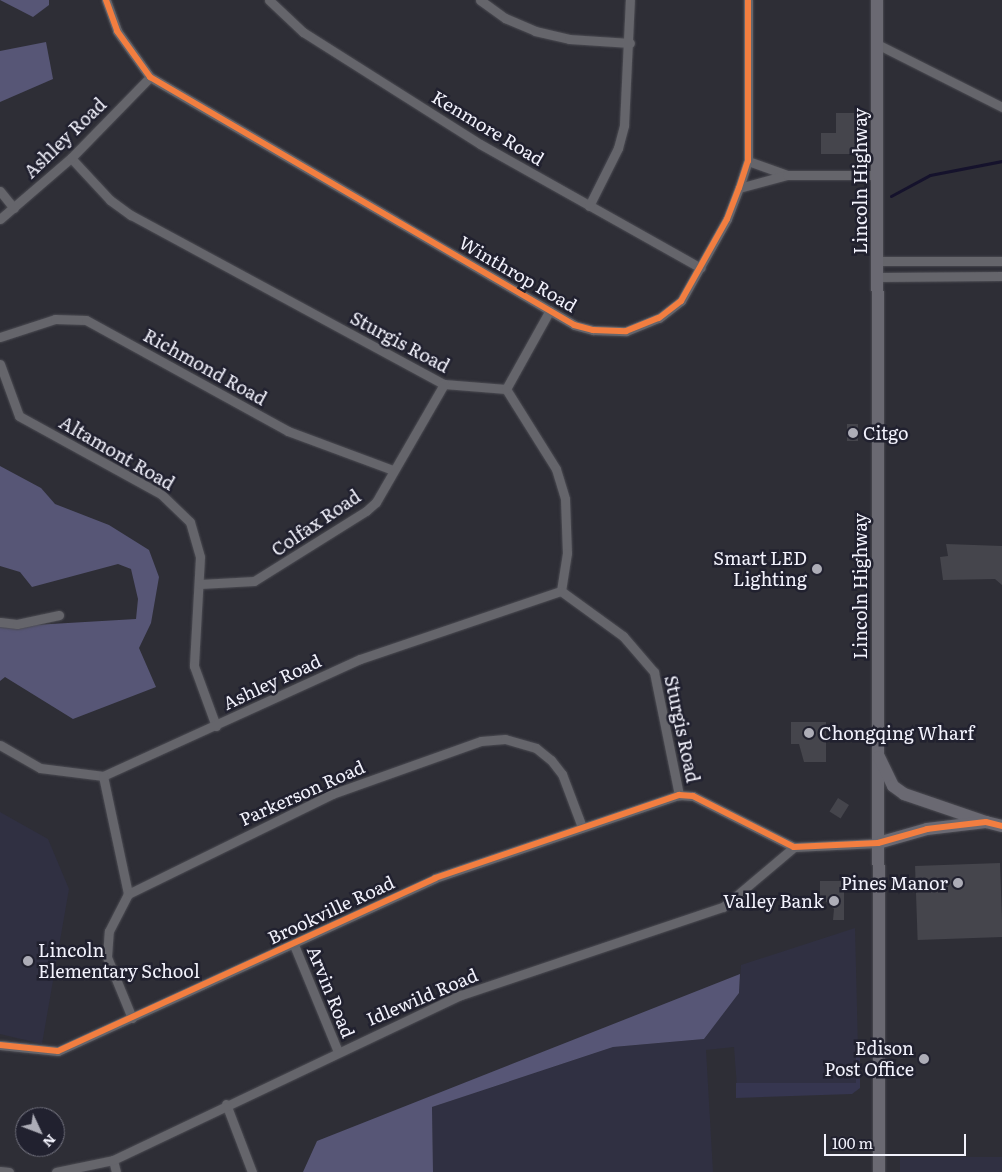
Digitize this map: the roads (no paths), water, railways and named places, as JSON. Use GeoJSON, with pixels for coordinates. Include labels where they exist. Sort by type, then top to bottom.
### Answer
{"type":"FeatureCollection","features":[{"type":"Feature","properties":{"kind":"main road","name":"Lincoln Highway"},"geometry":{"type":"LineString","coordinates":[[877,0],[879,261],[877,753],[879,1172]]}},
{"type":"Feature","properties":{"kind":"main road"},"geometry":{"type":"LineString","coordinates":[[877,753],[893,786],[904,794],[1002,826]]}},
{"type":"Feature","properties":{"kind":"main road"},"geometry":{"type":"LineString","coordinates":[[878,843],[927,829],[986,822]]}},
{"type":"Feature","properties":{"kind":"street","name":"Winthrop Road"},"geometry":{"type":"LineString","coordinates":[[106,0],[117,31],[150,77],[550,310],[593,330],[626,331],[659,318],[681,301],[701,268],[739,188],[748,161],[748,0]]}},
{"type":"Feature","properties":{"kind":"street","name":"Kenmore Road"},"geometry":{"type":"LineString","coordinates":[[268,0],[303,32],[480,144],[701,268]]}},
{"type":"Feature","properties":{"kind":"street"},"geometry":{"type":"LineString","coordinates":[[480,0],[504,18],[535,31],[569,39],[630,43]]}},
{"type":"Feature","properties":{"kind":"street"},"geometry":{"type":"LineString","coordinates":[[589,206],[618,148],[624,125],[630,43],[630,0]]}},
{"type":"Feature","properties":{"kind":"street"},"geometry":{"type":"LineString","coordinates":[[877,44],[1002,108]]}},
{"type":"Feature","properties":{"kind":"street","name":"Ashley Road"},"geometry":{"type":"LineString","coordinates":[[0,219],[71,158],[150,77]]}},
{"type":"Feature","properties":{"kind":"street","name":"Sturgis Road"},"geometry":{"type":"LineString","coordinates":[[71,158],[110,200],[131,216],[444,384],[506,389]]}},
{"type":"Feature","properties":{"kind":"street"},"geometry":{"type":"LineString","coordinates":[[748,161],[787,176]]}},
{"type":"Feature","properties":{"kind":"street"},"geometry":{"type":"LineString","coordinates":[[739,188],[787,176],[878,175]]}},
{"type":"Feature","properties":{"kind":"street"},"geometry":{"type":"LineString","coordinates":[[0,191],[14,208]]}},
{"type":"Feature","properties":{"kind":"street"},"geometry":{"type":"LineString","coordinates":[[879,261],[1002,261]]}},
{"type":"Feature","properties":{"kind":"street"},"geometry":{"type":"LineString","coordinates":[[878,277],[1002,276]]}},
{"type":"Feature","properties":{"kind":"street"},"geometry":{"type":"LineString","coordinates":[[550,310],[506,389],[556,469],[565,499],[566,553],[561,591]]}},
{"type":"Feature","properties":{"kind":"street","name":"Richmond Road"},"geometry":{"type":"LineString","coordinates":[[0,338],[55,319],[86,320],[288,431],[393,470]]}},
{"type":"Feature","properties":{"kind":"street","name":"Altamont Road"},"geometry":{"type":"LineString","coordinates":[[0,364],[19,416],[161,494],[190,522],[200,557],[194,666],[216,726]]}},
{"type":"Feature","properties":{"kind":"street","name":"Colfax Road"},"geometry":{"type":"LineString","coordinates":[[200,584],[254,581],[366,511],[376,502],[444,384]]}},
{"type":"Feature","properties":{"kind":"street","name":"Ashley Road"},"geometry":{"type":"LineString","coordinates":[[103,776],[360,659],[561,591]]}},
{"type":"Feature","properties":{"kind":"street","name":"Sturgis Road"},"geometry":{"type":"LineString","coordinates":[[561,591],[623,636],[654,672],[679,795],[693,796],[794,847],[878,843]]}},
{"type":"Feature","properties":{"kind":"street"},"geometry":{"type":"LineString","coordinates":[[0,622],[17,624],[59,615]]}},
{"type":"Feature","properties":{"kind":"street","name":"Parkerson Road"},"geometry":{"type":"LineString","coordinates":[[132,1018],[106,957],[109,931],[128,894],[137,886],[332,794],[492,739],[520,742],[550,760],[562,774],[582,826]]}},
{"type":"Feature","properties":{"kind":"street"},"geometry":{"type":"LineString","coordinates":[[0,745],[40,768],[103,776],[128,894]]}},
{"type":"Feature","properties":{"kind":"street","name":"Brookville Road"},"geometry":{"type":"LineString","coordinates":[[0,1045],[58,1051],[294,945],[435,878],[582,826],[679,795]]}},
{"type":"Feature","properties":{"kind":"street","name":"Idlewild Road"},"geometry":{"type":"LineString","coordinates":[[56,1172],[113,1160],[226,1104],[461,995],[723,907],[794,847]]}},
{"type":"Feature","properties":{"kind":"street","name":"Arvin Road"},"geometry":{"type":"LineString","coordinates":[[294,945],[338,1052]]}},
{"type":"Feature","properties":{"kind":"street"},"geometry":{"type":"LineString","coordinates":[[226,1104],[252,1172]]}},
{"type":"Feature","properties":{"kind":"street"},"geometry":{"type":"LineString","coordinates":[[113,1160],[116,1172]]}},
{"type":"Feature","properties":{"kind":"street"},"geometry":{"type":"LineString","coordinates":[[0,1171],[9,1172]]}},
{"type":"Feature","properties":{"kind":"waterway"},"geometry":{"type":"LineString","coordinates":[[891,196],[930,175],[1002,161]]}},
{"type":"Feature","properties":{"kind":"place","name":"Citgo"},"geometry":{"type":"Point","coordinates":[853,433]}},
{"type":"Feature","properties":{"kind":"place","name":"Smart LED Lighting"},"geometry":{"type":"Point","coordinates":[817,569]}},
{"type":"Feature","properties":{"kind":"place","name":"Chongqing Wharf"},"geometry":{"type":"Point","coordinates":[809,733]}},
{"type":"Feature","properties":{"kind":"place","name":"Pines Manor"},"geometry":{"type":"Point","coordinates":[958,883]}},
{"type":"Feature","properties":{"kind":"place","name":"Valley Bank"},"geometry":{"type":"Point","coordinates":[834,901]}},
{"type":"Feature","properties":{"kind":"place","name":"Lincoln Elementary School"},"geometry":{"type":"Point","coordinates":[28,961]}},
{"type":"Feature","properties":{"kind":"place","name":"Edison Post Office"},"geometry":{"type":"Point","coordinates":[924,1059]}}]}
